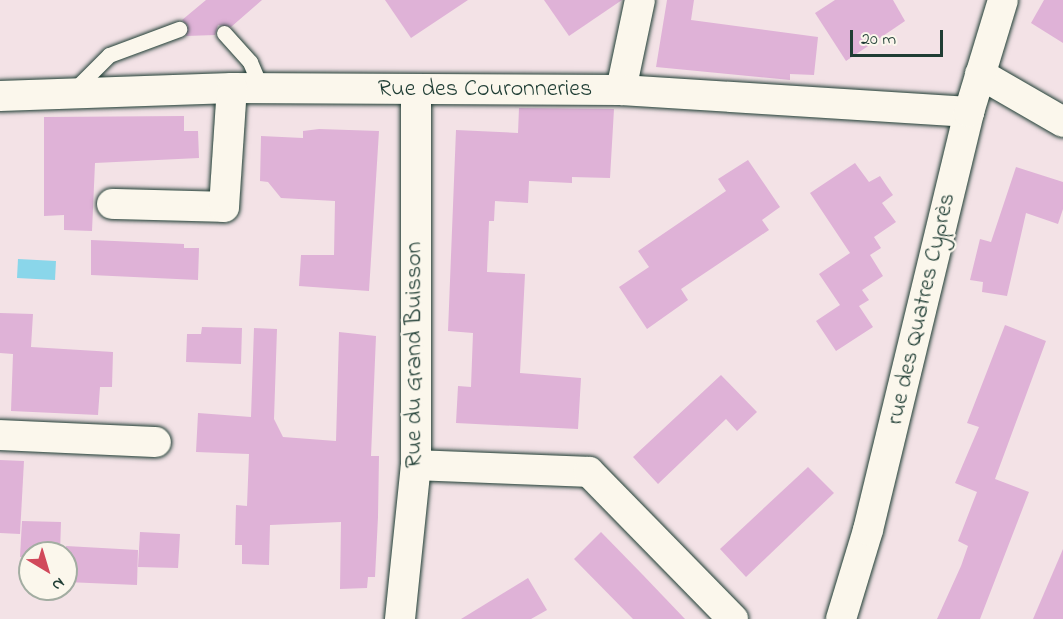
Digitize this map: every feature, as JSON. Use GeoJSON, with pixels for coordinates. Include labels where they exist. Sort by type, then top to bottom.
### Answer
{"type":"FeatureCollection","features":[{"type":"Feature","properties":{"kind":"street"},"geometry":{"type":"LineString","coordinates":[[621,90],[640,0]]}},
{"type":"Feature","properties":{"kind":"street","name":"rue des Quatres Cyprès"},"geometry":{"type":"LineString","coordinates":[[841,619],[868,530],[969,112],[1003,0]]}},
{"type":"Feature","properties":{"kind":"street"},"geometry":{"type":"LineString","coordinates":[[980,74],[1063,122]]}},
{"type":"Feature","properties":{"kind":"street"},"geometry":{"type":"LineString","coordinates":[[112,204],[224,207],[247,88]]}},
{"type":"Feature","properties":{"kind":"street","name":"Rue des Couronneries"},"geometry":{"type":"LineString","coordinates":[[0,96],[73,91],[247,88],[621,90],[969,112]]}},
{"type":"Feature","properties":{"kind":"street","name":"Rue du Grand Buisson"},"geometry":{"type":"LineString","coordinates":[[400,619],[416,465],[416,90]]}},
{"type":"Feature","properties":{"kind":"street"},"geometry":{"type":"LineString","coordinates":[[0,435],[156,442]]}},
{"type":"Feature","properties":{"kind":"street"},"geometry":{"type":"LineString","coordinates":[[416,465],[589,472],[734,619]]}},
{"type":"Feature","properties":{"kind":"lane"},"geometry":{"type":"LineString","coordinates":[[73,91],[109,55],[179,28]]}},
{"type":"Feature","properties":{"kind":"lane"},"geometry":{"type":"LineString","coordinates":[[224,33],[250,62],[247,88]]}},
{"type":"Feature","properties":{"kind":"water"},"geometry":{"type":"Polygon","coordinates":[[[18,259],[56,261],[55,280],[17,278],[18,259]]]}},
{"type":"Feature","properties":{"kind":"building"},"geometry":{"type":"Polygon","coordinates":[[[206,0],[262,0],[231,27],[218,25],[215,35],[186,36],[188,26],[182,20],[206,0]]]}},
{"type":"Feature","properties":{"kind":"building"},"geometry":{"type":"Polygon","coordinates":[[[385,0],[468,0],[411,38],[385,0]]]}},
{"type":"Feature","properties":{"kind":"building"},"geometry":{"type":"Polygon","coordinates":[[[544,0],[622,0],[569,36],[544,0]]]}},
{"type":"Feature","properties":{"kind":"building"},"geometry":{"type":"Polygon","coordinates":[[[667,0],[694,0],[691,20],[818,37],[814,75],[790,74],[790,80],[656,67],[667,0]]]}},
{"type":"Feature","properties":{"kind":"building"},"geometry":{"type":"Polygon","coordinates":[[[835,0],[893,0],[905,21],[846,61],[815,13],[835,0]]]}},
{"type":"Feature","properties":{"kind":"building"},"geometry":{"type":"Polygon","coordinates":[[[1044,0],[1063,0],[1063,43],[1031,23],[1044,0]]]}},
{"type":"Feature","properties":{"kind":"building"},"geometry":{"type":"Polygon","coordinates":[[[519,108],[614,109],[610,178],[572,177],[572,183],[529,181],[528,203],[495,201],[494,221],[489,221],[487,272],[525,274],[520,373],[581,378],[578,429],[456,423],[458,386],[471,387],[473,333],[448,331],[456,130],[518,133],[519,108]]]}},
{"type":"Feature","properties":{"kind":"building"},"geometry":{"type":"Polygon","coordinates":[[[184,116],[184,131],[198,131],[199,158],[95,163],[92,231],[64,230],[64,215],[44,216],[44,117],[184,116]]]}},
{"type":"Feature","properties":{"kind":"building"},"geometry":{"type":"Polygon","coordinates":[[[319,129],[379,131],[369,291],[299,286],[301,255],[334,255],[335,201],[281,198],[268,182],[260,181],[261,136],[303,138],[303,131],[319,129]]]}},
{"type":"Feature","properties":{"kind":"building"},"geometry":{"type":"Polygon","coordinates":[[[748,160],[780,207],[762,220],[769,230],[681,289],[688,300],[647,329],[619,287],[649,267],[638,251],[726,191],[718,179],[748,160]]]}},
{"type":"Feature","properties":{"kind":"building"},"geometry":{"type":"Polygon","coordinates":[[[855,163],[869,182],[880,176],[893,195],[882,203],[896,222],[874,237],[881,248],[870,255],[883,276],[862,290],[869,300],[859,306],[873,327],[836,351],[816,321],[840,305],[819,274],[850,253],[810,193],[855,163]]]}},
{"type":"Feature","properties":{"kind":"building"},"geometry":{"type":"Polygon","coordinates":[[[1016,167],[1063,182],[1063,209],[1058,224],[1026,213],[1007,296],[982,292],[983,282],[970,280],[980,239],[991,242],[1016,167]]]}},
{"type":"Feature","properties":{"kind":"building"},"geometry":{"type":"Polygon","coordinates":[[[91,240],[184,244],[184,248],[199,248],[198,280],[91,275],[91,240]]]}},
{"type":"Feature","properties":{"kind":"building"},"geometry":{"type":"Polygon","coordinates":[[[0,313],[33,314],[31,347],[113,352],[112,387],[100,387],[98,415],[11,411],[13,354],[0,353],[0,313]]]}},
{"type":"Feature","properties":{"kind":"building"},"geometry":{"type":"Polygon","coordinates":[[[1005,325],[1046,341],[995,479],[1029,492],[980,619],[937,619],[968,546],[958,541],[977,492],[955,483],[979,427],[967,423],[1005,325]]]}},
{"type":"Feature","properties":{"kind":"building"},"geometry":{"type":"Polygon","coordinates":[[[202,327],[242,328],[241,364],[186,362],[187,334],[201,334],[202,327]]]}},
{"type":"Feature","properties":{"kind":"building"},"geometry":{"type":"Polygon","coordinates":[[[254,328],[277,329],[274,419],[283,437],[336,441],[339,332],[376,336],[371,456],[379,456],[378,517],[375,577],[368,577],[367,588],[340,589],[341,522],[270,525],[269,565],[242,564],[242,545],[235,545],[236,505],[247,506],[249,454],[196,452],[198,413],[251,417],[254,328]]]}},
{"type":"Feature","properties":{"kind":"building"},"geometry":{"type":"Polygon","coordinates":[[[721,375],[757,412],[737,431],[726,419],[658,484],[633,457],[721,375]]]}},
{"type":"Feature","properties":{"kind":"building"},"geometry":{"type":"Polygon","coordinates":[[[0,460],[24,461],[20,534],[0,533],[0,460]]]}},
{"type":"Feature","properties":{"kind":"building"},"geometry":{"type":"Polygon","coordinates":[[[808,467],[834,493],[746,577],[720,549],[808,467]]]}},
{"type":"Feature","properties":{"kind":"building"},"geometry":{"type":"Polygon","coordinates":[[[22,521],[61,522],[60,541],[21,541],[22,521]]]}},
{"type":"Feature","properties":{"kind":"building"},"geometry":{"type":"Polygon","coordinates":[[[140,532],[180,534],[178,568],[138,567],[140,532]]]}},
{"type":"Feature","properties":{"kind":"building"},"geometry":{"type":"Polygon","coordinates":[[[601,532],[685,619],[633,619],[574,559],[601,532]]]}},
{"type":"Feature","properties":{"kind":"building"},"geometry":{"type":"Polygon","coordinates":[[[78,547],[138,550],[137,585],[78,583],[78,547]]]}},
{"type":"Feature","properties":{"kind":"building"},"geometry":{"type":"Polygon","coordinates":[[[1063,549],[1063,619],[1033,619],[1063,549]]]}},
{"type":"Feature","properties":{"kind":"building"},"geometry":{"type":"Polygon","coordinates":[[[528,578],[547,610],[531,619],[461,619],[528,578]]]}}]}
